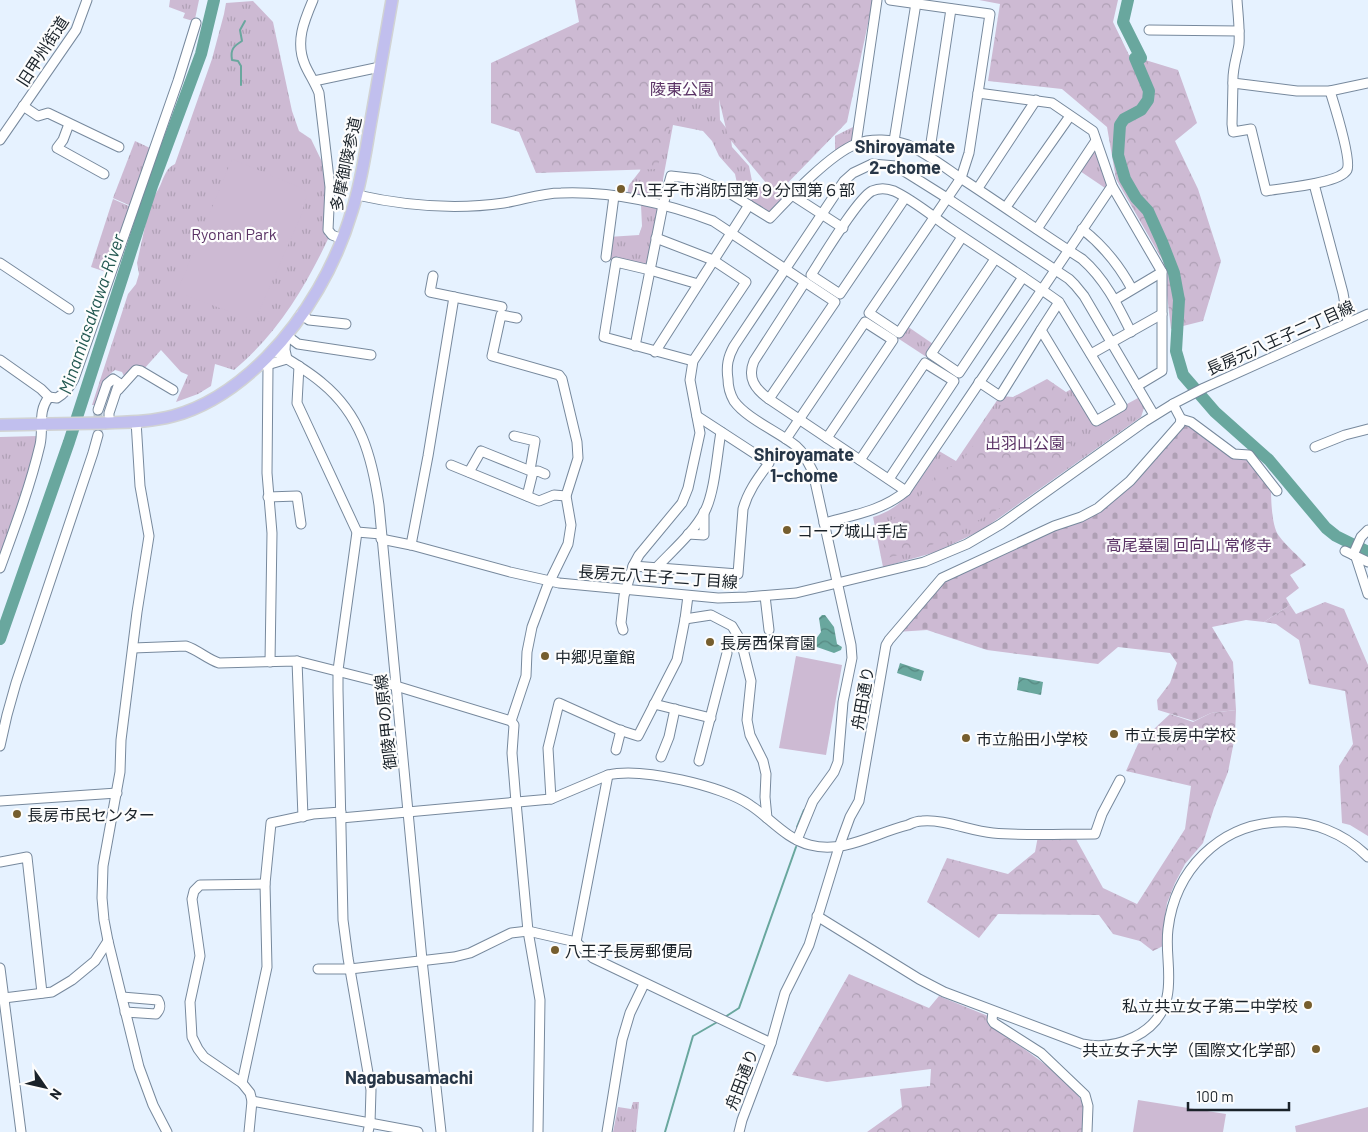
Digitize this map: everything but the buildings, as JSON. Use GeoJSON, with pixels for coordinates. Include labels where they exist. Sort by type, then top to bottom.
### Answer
{"type":"FeatureCollection","features":[{"type":"Feature","properties":{"kind":"main road","name":"多摩御陵参道"},"geometry":{"type":"LineString","coordinates":[[0,425],[136,422],[172,416],[203,405],[224,394],[265,363],[301,314],[324,278],[342,239],[357,194],[392,0]]}},
{"type":"Feature","properties":{"kind":"street","name":"旧甲州街道"},"geometry":{"type":"LineString","coordinates":[[0,140],[76,30],[87,0]]}},
{"type":"Feature","properties":{"kind":"street"},"geometry":{"type":"LineString","coordinates":[[313,0],[303,26],[300,43],[304,64],[319,93],[330,187],[328,230],[332,235],[342,239]]}},
{"type":"Feature","properties":{"kind":"street"},"geometry":{"type":"LineString","coordinates":[[856,144],[877,0]]}},
{"type":"Feature","properties":{"kind":"street"},"geometry":{"type":"LineString","coordinates":[[890,0],[990,14],[969,153],[961,178],[869,313],[899,333],[962,237]]}},
{"type":"Feature","properties":{"kind":"street"},"geometry":{"type":"LineString","coordinates":[[1237,0],[1239,45],[1232,74],[1233,132],[1251,130],[1266,191],[1314,184],[1341,176],[1348,168],[1344,141],[1330,91]]}},
{"type":"Feature","properties":{"kind":"street"},"geometry":{"type":"LineString","coordinates":[[894,141],[916,3]]}},
{"type":"Feature","properties":{"kind":"street"},"geometry":{"type":"LineString","coordinates":[[929,156],[951,9]]}},
{"type":"Feature","properties":{"kind":"street"},"geometry":{"type":"LineString","coordinates":[[0,360],[41,389],[49,397],[60,397],[70,387],[178,81],[196,23]]}},
{"type":"Feature","properties":{"kind":"street"},"geometry":{"type":"LineString","coordinates":[[1149,30],[1239,31]]}},
{"type":"Feature","properties":{"kind":"street"},"geometry":{"type":"LineString","coordinates":[[314,81],[380,67]]}},
{"type":"Feature","properties":{"kind":"street"},"geometry":{"type":"LineString","coordinates":[[1233,83],[1297,91],[1330,91],[1368,83]]}},
{"type":"Feature","properties":{"kind":"street"},"geometry":{"type":"LineString","coordinates":[[978,93],[1052,103],[1093,131],[1095,142],[1112,186],[1162,272],[1162,371],[1137,386]]}},
{"type":"Feature","properties":{"kind":"street"},"geometry":{"type":"LineString","coordinates":[[978,188],[1036,100]]}},
{"type":"Feature","properties":{"kind":"street"},"geometry":{"type":"LineString","coordinates":[[24,106],[38,116],[48,113],[118,147]]}},
{"type":"Feature","properties":{"kind":"street"},"geometry":{"type":"LineString","coordinates":[[1006,207],[1070,116]]}},
{"type":"Feature","properties":{"kind":"street"},"geometry":{"type":"LineString","coordinates":[[69,124],[63,140],[57,148],[104,174]]}},
{"type":"Feature","properties":{"kind":"street"},"geometry":{"type":"LineString","coordinates":[[635,346],[656,238],[671,176],[698,179],[726,191],[770,218],[824,166],[856,144],[876,140],[894,141],[913,147],[929,156],[1082,259],[1093,269],[1114,300],[1131,332]]}},
{"type":"Feature","properties":{"kind":"street"},"geometry":{"type":"LineString","coordinates":[[1037,229],[1095,142]]}},
{"type":"Feature","properties":{"kind":"street"},"geometry":{"type":"LineString","coordinates":[[797,840],[813,801],[834,772],[838,762],[843,702],[852,658],[849,635],[810,466],[804,454],[744,410],[734,400],[729,389],[727,370],[730,353],[734,346],[844,181],[853,173],[872,164],[896,166],[1076,284],[1154,415]]}},
{"type":"Feature","properties":{"kind":"street"},"geometry":{"type":"LineString","coordinates":[[1314,184],[1343,293],[1348,322]]}},
{"type":"Feature","properties":{"kind":"street"},"geometry":{"type":"LineString","coordinates":[[824,523],[879,508],[895,500],[906,491],[1054,269],[1112,186]]}},
{"type":"Feature","properties":{"kind":"street"},"geometry":{"type":"LineString","coordinates":[[905,198],[840,294],[811,274],[864,197],[878,188],[887,189],[905,198],[934,217],[1059,302],[1122,406],[1096,422],[1041,330]]}},
{"type":"Feature","properties":{"kind":"street"},"geometry":{"type":"LineString","coordinates":[[357,194],[391,202],[437,207],[504,203],[539,195],[592,192],[663,205],[713,221],[835,302],[769,399]]}},
{"type":"Feature","properties":{"kind":"street"},"geometry":{"type":"LineString","coordinates":[[792,195],[843,228]]}},
{"type":"Feature","properties":{"kind":"street"},"geometry":{"type":"LineString","coordinates":[[606,257],[614,196]]}},
{"type":"Feature","properties":{"kind":"street"},"geometry":{"type":"LineString","coordinates":[[655,352],[749,206]]}},
{"type":"Feature","properties":{"kind":"street"},"geometry":{"type":"LineString","coordinates":[[1082,229],[1111,255],[1122,269],[1132,289]]}},
{"type":"Feature","properties":{"kind":"street"},"geometry":{"type":"LineString","coordinates":[[623,630],[625,590],[633,566],[682,503],[688,488],[700,433],[690,380],[694,361],[746,282],[713,260],[656,238]]}},
{"type":"Feature","properties":{"kind":"street"},"geometry":{"type":"LineString","coordinates":[[995,258],[931,354],[959,373],[1023,278]]}},
{"type":"Feature","properties":{"kind":"street"},"geometry":{"type":"LineString","coordinates":[[694,361],[604,337],[616,262],[698,284]]}},
{"type":"Feature","properties":{"kind":"street"},"geometry":{"type":"LineString","coordinates":[[0,263],[69,309]]}},
{"type":"Feature","properties":{"kind":"street"},"geometry":{"type":"LineString","coordinates":[[1114,300],[1162,272]]}},
{"type":"Feature","properties":{"kind":"street"},"geometry":{"type":"LineString","coordinates":[[433,276],[430,292],[502,307]]}},
{"type":"Feature","properties":{"kind":"street"},"geometry":{"type":"LineString","coordinates":[[806,282],[754,361],[751,368],[753,384],[769,399],[906,491]]}},
{"type":"Feature","properties":{"kind":"street"},"geometry":{"type":"LineString","coordinates":[[411,545],[428,456],[454,297]]}},
{"type":"Feature","properties":{"kind":"street"},"geometry":{"type":"LineString","coordinates":[[979,382],[1000,396],[1059,302]]}},
{"type":"Feature","properties":{"kind":"street"},"geometry":{"type":"LineString","coordinates":[[301,314],[309,320],[346,324]]}},
{"type":"Feature","properties":{"kind":"street"},"geometry":{"type":"LineString","coordinates":[[1091,354],[1162,314]]}},
{"type":"Feature","properties":{"kind":"street","name":"長房元八王子二丁目線"},"geometry":{"type":"LineString","coordinates":[[358,532],[381,536],[510,572],[550,581],[718,598],[796,593],[924,562],[967,544],[1001,524],[1154,415],[1185,397],[1368,314]]}},
{"type":"Feature","properties":{"kind":"street"},"geometry":{"type":"LineString","coordinates":[[511,722],[526,676],[527,652],[532,627],[550,581],[568,544],[571,525],[566,496],[578,458],[577,442],[562,378],[559,375],[492,356],[501,315],[518,318]]}},
{"type":"Feature","properties":{"kind":"street"},"geometry":{"type":"LineString","coordinates":[[786,439],[865,322],[892,340],[828,438]]}},
{"type":"Feature","properties":{"kind":"street"},"geometry":{"type":"LineString","coordinates":[[286,335],[298,344],[371,354]]}},
{"type":"Feature","properties":{"kind":"street"},"geometry":{"type":"LineString","coordinates":[[270,662],[272,533],[268,497],[267,375],[265,363],[287,359],[285,350],[286,335]]}},
{"type":"Feature","properties":{"kind":"street","name":"御陵甲の原線"},"geometry":{"type":"LineString","coordinates":[[273,350],[321,382],[334,394],[348,411],[361,432],[375,473],[422,960],[441,1132]]}},
{"type":"Feature","properties":{"kind":"street"},"geometry":{"type":"LineString","coordinates":[[860,460],[925,363],[954,381],[889,479]]}},
{"type":"Feature","properties":{"kind":"street"},"geometry":{"type":"LineString","coordinates":[[298,366],[297,403],[358,532],[338,670],[343,920],[372,1090],[369,1128]]}},
{"type":"Feature","properties":{"kind":"street"},"geometry":{"type":"LineString","coordinates":[[117,391],[136,370],[174,390]]}},
{"type":"Feature","properties":{"kind":"street"},"geometry":{"type":"LineString","coordinates":[[251,372],[267,375]]}},
{"type":"Feature","properties":{"kind":"street"},"geometry":{"type":"LineString","coordinates":[[98,410],[108,384],[114,379],[119,383],[107,423]]}},
{"type":"Feature","properties":{"kind":"street"},"geometry":{"type":"LineString","coordinates":[[0,568],[32,476],[45,424],[42,410],[49,397]]}},
{"type":"Feature","properties":{"kind":"street"},"geometry":{"type":"LineString","coordinates":[[1173,404],[1181,419],[1191,422],[1234,454],[1249,455],[1277,491]]}},
{"type":"Feature","properties":{"kind":"street"},"geometry":{"type":"LineString","coordinates":[[633,566],[738,574],[745,501],[748,493],[769,463],[697,416]]}},
{"type":"Feature","properties":{"kind":"street","name":"舟田通り"},"geometry":{"type":"LineString","coordinates":[[739,1132],[771,1044],[785,992],[803,959],[850,816],[859,802],[886,645],[889,640],[942,578],[1054,526],[1081,517],[1104,503],[1122,489],[1146,465],[1180,424],[1181,419]]}},
{"type":"Feature","properties":{"kind":"street"},"geometry":{"type":"LineString","coordinates":[[136,422],[139,478],[149,536],[132,648],[117,793],[102,871],[104,920],[139,1067],[145,1085],[167,1132]]}},
{"type":"Feature","properties":{"kind":"street"},"geometry":{"type":"LineString","coordinates":[[1315,446],[1368,429]]}},
{"type":"Feature","properties":{"kind":"street"},"geometry":{"type":"LineString","coordinates":[[657,567],[688,534],[704,511],[710,496],[721,432]]}},
{"type":"Feature","properties":{"kind":"street"},"geometry":{"type":"LineString","coordinates":[[0,746],[11,700],[98,435]]}},
{"type":"Feature","properties":{"kind":"street"},"geometry":{"type":"LineString","coordinates":[[514,436],[535,441],[527,496]]}},
{"type":"Feature","properties":{"kind":"street"},"geometry":{"type":"LineString","coordinates":[[469,472],[481,451],[532,471],[545,474]]}},
{"type":"Feature","properties":{"kind":"street"},"geometry":{"type":"LineString","coordinates":[[451,465],[539,501],[554,496],[566,496]]}},
{"type":"Feature","properties":{"kind":"street"},"geometry":{"type":"LineString","coordinates":[[268,497],[297,496],[301,524]]}},
{"type":"Feature","properties":{"kind":"street"},"geometry":{"type":"LineString","coordinates":[[688,534],[704,535],[704,511]]}},
{"type":"Feature","properties":{"kind":"street"},"geometry":{"type":"LineString","coordinates":[[1368,530],[1359,540],[1352,554],[1368,594]]}},
{"type":"Feature","properties":{"kind":"street"},"geometry":{"type":"LineString","coordinates":[[1352,554],[1368,562]]}},
{"type":"Feature","properties":{"kind":"street"},"geometry":{"type":"LineString","coordinates":[[551,799],[548,748],[559,703],[638,736],[677,660],[688,596]]}},
{"type":"Feature","properties":{"kind":"street"},"geometry":{"type":"LineString","coordinates":[[765,596],[768,627],[778,623]]}},
{"type":"Feature","properties":{"kind":"street"},"geometry":{"type":"LineString","coordinates":[[685,619],[712,615],[732,626],[741,641],[751,681],[747,720],[750,735],[763,761],[766,774],[767,818]]}},
{"type":"Feature","properties":{"kind":"street"},"geometry":{"type":"LineString","coordinates":[[132,648],[186,646],[211,661],[219,663],[297,661],[396,686],[511,722],[514,725],[512,753],[528,931],[540,1000],[538,1132]]}},
{"type":"Feature","properties":{"kind":"street"},"geometry":{"type":"LineString","coordinates":[[699,761],[727,653]]}},
{"type":"Feature","properties":{"kind":"street"},"geometry":{"type":"LineString","coordinates":[[297,661],[302,817]]}},
{"type":"Feature","properties":{"kind":"street"},"geometry":{"type":"LineString","coordinates":[[654,704],[711,718]]}},
{"type":"Feature","properties":{"kind":"street"},"geometry":{"type":"LineString","coordinates":[[661,757],[669,738],[674,709]]}},
{"type":"Feature","properties":{"kind":"street"},"geometry":{"type":"LineString","coordinates":[[616,750],[621,730]]}},
{"type":"Feature","properties":{"kind":"street"},"geometry":{"type":"LineString","coordinates":[[242,1083],[267,967],[265,884],[270,823],[314,814],[409,813],[551,799],[608,775],[616,773],[641,773],[715,789],[733,795],[750,804],[797,840],[808,845],[827,848],[839,847],[896,827],[922,821],[954,824],[968,829],[993,833],[1095,834],[1102,814],[1120,780]]}},
{"type":"Feature","properties":{"kind":"street"},"geometry":{"type":"LineString","coordinates":[[576,942],[608,775]]}},
{"type":"Feature","properties":{"kind":"street"},"geometry":{"type":"LineString","coordinates":[[0,801],[117,793]]}},
{"type":"Feature","properties":{"kind":"street"},"geometry":{"type":"LineString","coordinates":[[817,916],[919,979],[944,992],[1082,1044],[1092,1046],[1114,1044],[1132,1038],[1149,1026],[1158,1016],[1166,1000],[1170,980],[1168,931],[1170,913],[1177,892],[1198,860],[1227,835],[1248,827],[1267,823],[1283,822],[1321,827],[1350,842],[1368,857]]}},
{"type":"Feature","properties":{"kind":"street"},"geometry":{"type":"LineString","coordinates":[[0,862],[27,857],[42,993]]}},
{"type":"Feature","properties":{"kind":"street"},"geometry":{"type":"LineString","coordinates":[[249,1132],[252,1101],[250,1093],[242,1083],[204,1057],[198,1050],[192,1037],[190,1002],[200,956],[192,899],[194,891],[200,884],[265,884]]}},
{"type":"Feature","properties":{"kind":"street"},"geometry":{"type":"LineString","coordinates":[[318,969],[350,969],[454,957],[470,953],[511,933],[528,931],[576,942],[592,958],[771,1044]]}},
{"type":"Feature","properties":{"kind":"street"},"geometry":{"type":"LineString","coordinates":[[4,998],[52,992],[72,980],[95,961],[108,941]]}},
{"type":"Feature","properties":{"kind":"street"},"geometry":{"type":"LineString","coordinates":[[0,968],[21,1132]]}},
{"type":"Feature","properties":{"kind":"street"},"geometry":{"type":"LineString","coordinates":[[607,1132],[622,1040],[630,1014],[644,984]]}},
{"type":"Feature","properties":{"kind":"street"},"geometry":{"type":"LineString","coordinates":[[122,997],[158,1000],[160,1004],[159,1011],[156,1014],[126,1012]]}},
{"type":"Feature","properties":{"kind":"street"},"geometry":{"type":"LineString","coordinates":[[993,1012],[992,1020],[994,1023],[1042,1053],[1085,1096],[1088,1106],[1087,1132]]}},
{"type":"Feature","properties":{"kind":"street"},"geometry":{"type":"LineString","coordinates":[[252,1101],[369,1128],[418,1132]]}},
{"type":"Feature","properties":{"kind":"green space"},"geometry":{"type":"Polygon","coordinates":[[[170,0],[199,0],[195,19],[193,21],[183,18],[185,13],[169,7],[170,0]]]}},
{"type":"Feature","properties":{"kind":"green space"},"geometry":{"type":"Polygon","coordinates":[[[575,0],[873,0],[847,122],[776,195],[728,137],[718,95],[683,81],[657,169],[536,173],[519,132],[491,123],[491,63],[579,22],[575,0]]]}},
{"type":"Feature","properties":{"kind":"green space"},"geometry":{"type":"Polygon","coordinates":[[[979,0],[1118,0],[1113,22],[1129,55],[1178,70],[1197,123],[1175,141],[1198,189],[1221,261],[1203,321],[1171,329],[1163,261],[1116,179],[1107,127],[1062,89],[988,81],[1000,4],[979,0]]]}},
{"type":"Feature","properties":{"kind":"green space","name":"Ryonan Park"},"geometry":{"type":"Polygon","coordinates":[[[253,1],[273,22],[292,111],[299,131],[311,139],[325,168],[327,189],[325,236],[329,237],[300,292],[277,326],[234,370],[215,364],[211,386],[198,394],[176,402],[188,375],[181,372],[161,350],[143,370],[125,378],[122,372],[115,370],[110,374],[97,405],[92,405],[128,294],[136,284],[139,274],[137,263],[150,203],[169,168],[175,164],[212,59],[226,3],[253,1]]]}},
{"type":"Feature","properties":{"kind":"green space","name":"陵東公園"},"geometry":{"type":"Polygon","coordinates":[[[586,64],[718,65],[720,120],[730,133],[732,147],[749,166],[753,186],[767,187],[792,195],[770,218],[734,196],[738,188],[735,174],[719,156],[712,141],[703,131],[673,125],[659,201],[627,195],[629,185],[640,171],[648,139],[586,64]]]}},
{"type":"Feature","properties":{"kind":"green space"},"geometry":{"type":"Polygon","coordinates":[[[855,126],[852,143],[835,153],[835,136],[855,126]]]}},
{"type":"Feature","properties":{"kind":"green space"},"geometry":{"type":"Polygon","coordinates":[[[135,141],[150,148],[131,206],[113,198],[135,141]]]}},
{"type":"Feature","properties":{"kind":"green space"},"geometry":{"type":"Polygon","coordinates":[[[1095,142],[1110,181],[1105,188],[1077,169],[1095,142]]]}},
{"type":"Feature","properties":{"kind":"green space"},"geometry":{"type":"Polygon","coordinates":[[[232,159],[304,189],[307,196],[300,218],[256,318],[252,320],[185,295],[180,285],[232,159]]]}},
{"type":"Feature","properties":{"kind":"green space"},"geometry":{"type":"Polygon","coordinates":[[[113,199],[131,207],[108,271],[106,272],[91,267],[113,199]]]}},
{"type":"Feature","properties":{"kind":"green space"},"geometry":{"type":"Polygon","coordinates":[[[641,205],[662,210],[650,270],[616,262],[606,257],[608,237],[639,235],[642,226],[641,205]]]}},
{"type":"Feature","properties":{"kind":"green space"},"geometry":{"type":"Polygon","coordinates":[[[904,324],[936,346],[928,358],[896,337],[904,324]]]}},
{"type":"Feature","properties":{"kind":"green space","name":"出羽山公園"},"geometry":{"type":"Polygon","coordinates":[[[1047,379],[1066,392],[1075,387],[1096,421],[1138,398],[1144,408],[1141,417],[982,530],[936,552],[883,567],[873,517],[895,506],[912,491],[939,451],[956,461],[1000,396],[1013,397],[1047,379]]]}},
{"type":"Feature","properties":{"kind":"green space","name":"出羽山公園"},"geometry":{"type":"Polygon","coordinates":[[[1048,380],[1074,407],[1067,422],[1072,449],[1035,486],[992,513],[926,548],[887,558],[879,526],[908,512],[941,469],[959,465],[1003,404],[1048,380]]]}},
{"type":"Feature","properties":{"kind":"green space","name":"高尾墓園 回向山 常修寺"},"geometry":{"type":"Polygon","coordinates":[[[1186,420],[1209,439],[1249,457],[1271,482],[1272,511],[1276,531],[1306,565],[1290,575],[1299,588],[1286,598],[1290,605],[1264,622],[1246,620],[1212,627],[1233,662],[1236,710],[1211,713],[1194,721],[1158,710],[1157,700],[1170,683],[1177,663],[1170,653],[1118,647],[1098,664],[987,650],[927,630],[896,632],[942,578],[1098,508],[1186,420]]]}},
{"type":"Feature","properties":{"kind":"green space"},"geometry":{"type":"Polygon","coordinates":[[[38,436],[31,468],[0,556],[0,437],[38,436]]]}},
{"type":"Feature","properties":{"kind":"green space"},"geometry":{"type":"Polygon","coordinates":[[[1325,602],[1344,609],[1368,665],[1368,836],[1350,825],[1342,823],[1339,766],[1353,744],[1345,691],[1309,684],[1299,640],[1276,624],[1264,622],[1290,605],[1296,614],[1325,602]]]}},
{"type":"Feature","properties":{"kind":"green space"},"geometry":{"type":"Polygon","coordinates":[[[796,656],[842,665],[826,755],[779,748],[796,656]]]}},
{"type":"Feature","properties":{"kind":"green space"},"geometry":{"type":"Polygon","coordinates":[[[1236,710],[1235,736],[1228,772],[1203,843],[1185,864],[1167,903],[1164,923],[1165,945],[1153,951],[1140,941],[1113,934],[1099,915],[998,914],[979,938],[927,902],[947,858],[1008,874],[1035,852],[1039,831],[1071,830],[1103,888],[1137,904],[1185,829],[1191,786],[1126,771],[1138,744],[1170,714],[1193,722],[1211,713],[1236,710]]]}},
{"type":"Feature","properties":{"kind":"green space"},"geometry":{"type":"Polygon","coordinates":[[[849,974],[929,1008],[939,996],[988,1016],[991,1024],[1070,1083],[1085,1106],[1082,1132],[867,1132],[902,1107],[900,1089],[930,1086],[931,1069],[827,1082],[792,1075],[849,974]]]}},
{"type":"Feature","properties":{"kind":"green space"},"geometry":{"type":"Polygon","coordinates":[[[1138,1100],[1226,1114],[1223,1132],[1133,1132],[1138,1100]]]}},
{"type":"Feature","properties":{"kind":"green space"},"geometry":{"type":"Polygon","coordinates":[[[633,1102],[639,1102],[636,1132],[613,1132],[618,1107],[631,1109],[633,1102]]]}},
{"type":"Feature","properties":{"kind":"green space"},"geometry":{"type":"Polygon","coordinates":[[[1368,1107],[1368,1132],[1296,1132],[1295,1126],[1368,1107]]]}},
{"type":"Feature","properties":{"kind":"water"},"geometry":{"type":"Polygon","coordinates":[[[825,615],[834,627],[837,644],[842,647],[841,650],[834,653],[814,646],[813,643],[821,632],[819,618],[825,615]]]}},
{"type":"Feature","properties":{"kind":"water"},"geometry":{"type":"Polygon","coordinates":[[[900,663],[924,671],[921,681],[897,673],[900,663]]]}},
{"type":"Feature","properties":{"kind":"water"},"geometry":{"type":"Polygon","coordinates":[[[1019,677],[1043,682],[1041,695],[1017,690],[1019,677]]]}},
{"type":"Feature","properties":{"kind":"waterway","name":"Minamiasakawa-River"},"geometry":{"type":"LineString","coordinates":[[0,639],[69,442],[152,186],[201,54],[214,0]]}},
{"type":"Feature","properties":{"kind":"waterway"},"geometry":{"type":"LineString","coordinates":[[1128,0],[1123,22],[1141,58],[1135,58],[1149,91],[1148,100],[1141,110],[1124,119],[1120,125],[1118,155],[1125,179],[1136,198],[1148,211],[1174,273],[1179,300],[1176,351],[1183,375],[1215,412],[1269,460],[1326,528],[1336,536],[1368,552]]}},
{"type":"Feature","properties":{"kind":"waterway"},"geometry":{"type":"LineString","coordinates":[[241,85],[241,66],[238,61],[232,60],[232,50],[242,41],[240,30],[245,21]]}},
{"type":"Feature","properties":{"kind":"waterway"},"geometry":{"type":"LineString","coordinates":[[797,827],[804,810]]}},
{"type":"Feature","properties":{"kind":"waterway"},"geometry":{"type":"LineString","coordinates":[[725,1017],[739,1008],[796,847]]}},
{"type":"Feature","properties":{"kind":"waterway"},"geometry":{"type":"LineString","coordinates":[[665,1132],[693,1036],[719,1021]]}},
{"type":"Feature","properties":{"kind":"tunnel"},"geometry":{"type":"LineString","coordinates":[[98,410],[98,435]]}},
{"type":"Feature","properties":{"kind":"place","name":"八王子市消防団第９分団第６部"},"geometry":{"type":"Point","coordinates":[621,189]}},
{"type":"Feature","properties":{"kind":"place","name":"コープ城山手店"},"geometry":{"type":"Point","coordinates":[787,530]}},
{"type":"Feature","properties":{"kind":"place","name":"長房西保育園"},"geometry":{"type":"Point","coordinates":[710,642]}},
{"type":"Feature","properties":{"kind":"place","name":"中郷児童館"},"geometry":{"type":"Point","coordinates":[545,656]}},
{"type":"Feature","properties":{"kind":"place","name":"市立長房中学校"},"geometry":{"type":"Point","coordinates":[1114,734]}},
{"type":"Feature","properties":{"kind":"place","name":"市立船田小学校"},"geometry":{"type":"Point","coordinates":[966,738]}},
{"type":"Feature","properties":{"kind":"place","name":"長房市民センター"},"geometry":{"type":"Point","coordinates":[17,814]}},
{"type":"Feature","properties":{"kind":"place","name":"八王子長房郵便局"},"geometry":{"type":"Point","coordinates":[555,950]}},
{"type":"Feature","properties":{"kind":"place","name":"私立共立女子第二中学校"},"geometry":{"type":"Point","coordinates":[1308,1005]}},
{"type":"Feature","properties":{"kind":"place","name":"共立女子大学（国際文化学部）"},"geometry":{"type":"Point","coordinates":[1316,1049]}},
{"type":"Feature","properties":{"kind":"district","name":"Shiroyamate 2-chome"},"geometry":{"type":"Point","coordinates":[905,156]}},
{"type":"Feature","properties":{"kind":"district","name":"Shiroyamate 1-chome"},"geometry":{"type":"Point","coordinates":[804,464]}},
{"type":"Feature","properties":{"kind":"district","name":"Nagabusamachi"},"geometry":{"type":"Point","coordinates":[409,1077]}}]}
